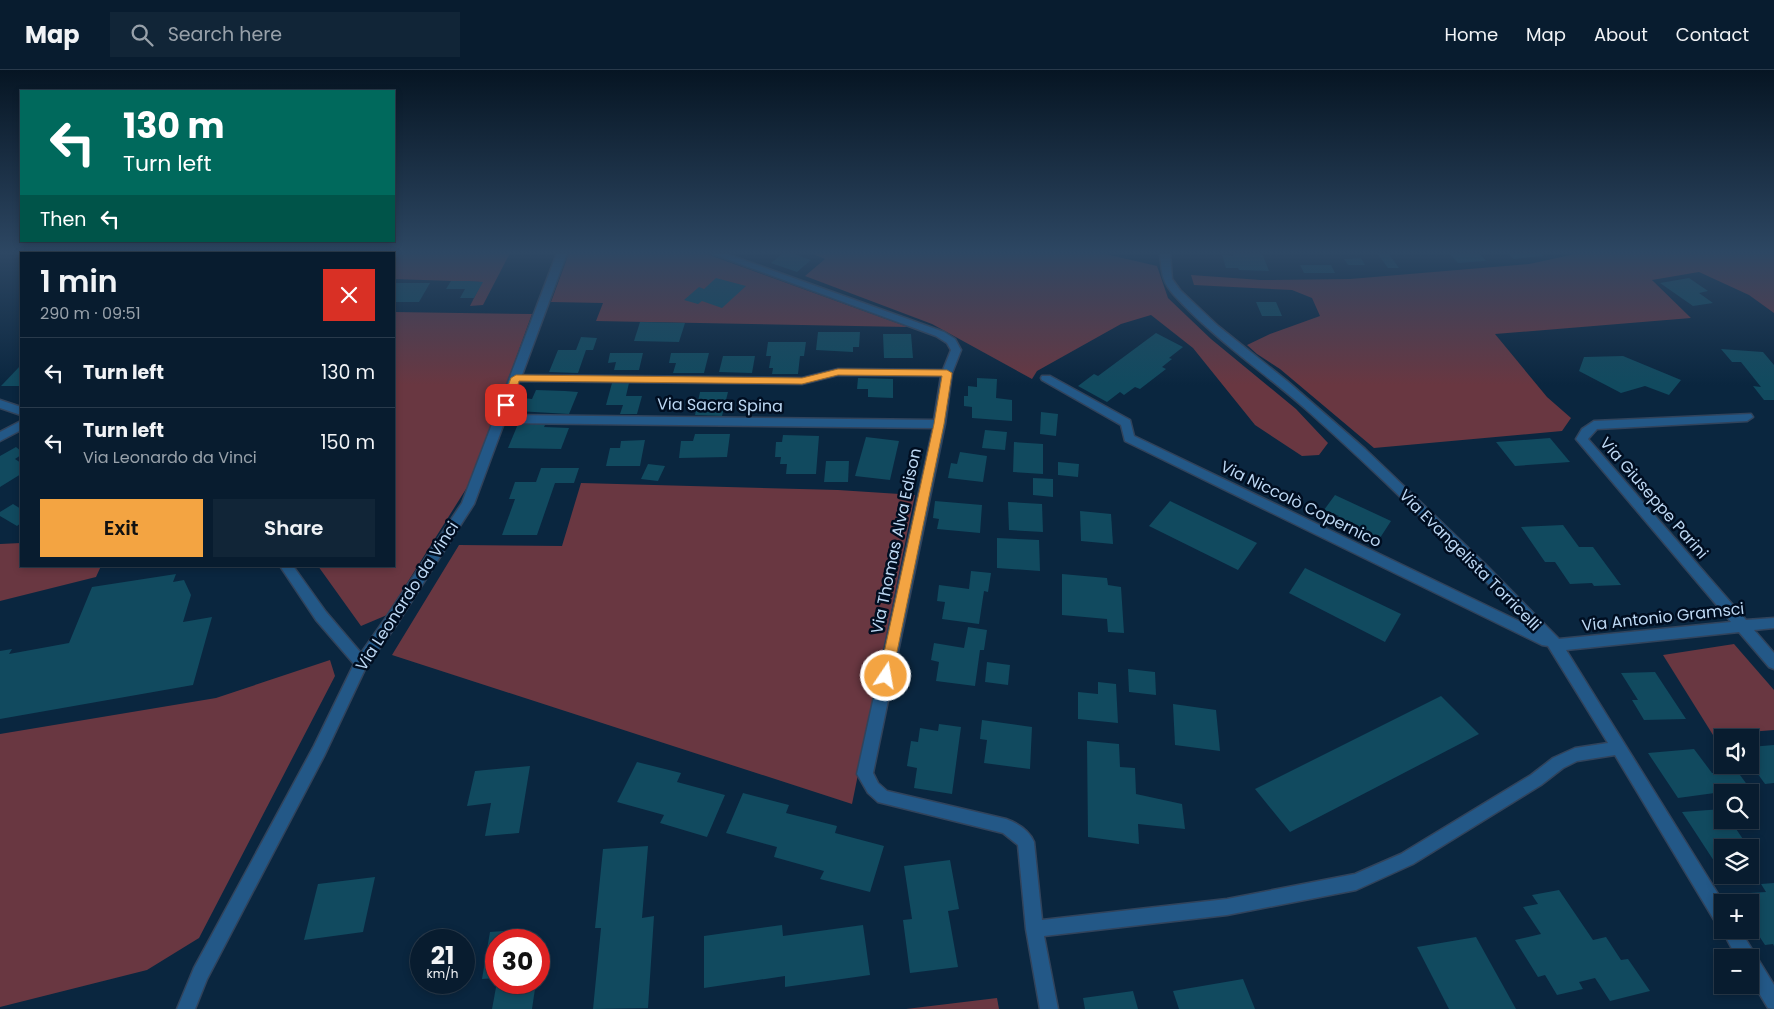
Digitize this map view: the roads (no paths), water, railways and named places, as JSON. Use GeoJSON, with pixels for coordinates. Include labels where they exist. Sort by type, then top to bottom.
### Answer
{"type":"FeatureCollection","features":[{"type":"Feature","properties":{"kind":"street","name":"Via Leonardo da Vinci"},"geometry":{"type":"LineString","coordinates":[[186,1009],[200,974],[319,751],[360,663],[392,620],[468,504],[546,297]]}},
{"type":"Feature","properties":{"kind":"street"},"geometry":{"type":"LineString","coordinates":[[516,378],[802,381],[838,372],[947,373],[956,350],[951,342],[940,334],[837,297]]}},
{"type":"Feature","properties":{"kind":"street","name":"Via Evangelista Torricelli"},"geometry":{"type":"LineString","coordinates":[[1182,297],[1214,328],[1283,383],[1361,452],[1480,567],[1556,645],[1714,904]]}},
{"type":"Feature","properties":{"kind":"street","name":"Via Thomas Alva Edison"},"geometry":{"type":"LineString","coordinates":[[947,373],[939,424],[865,774],[872,788],[883,797],[1006,826],[1016,832],[1026,842],[1034,929]]}},
{"type":"Feature","properties":{"kind":"street","name":"Via Niccolò Copernico"},"geometry":{"type":"LineString","coordinates":[[1046,378],[1126,423],[1129,438],[1556,645]]}},
{"type":"Feature","properties":{"kind":"street"},"geometry":{"type":"LineString","coordinates":[[0,404],[20,411]]}},
{"type":"Feature","properties":{"kind":"street","name":"Via Giuseppe Parini"},"geometry":{"type":"LineString","coordinates":[[1747,417],[1594,425],[1586,432],[1582,440],[1774,663]]}},
{"type":"Feature","properties":{"kind":"street","name":"Via Sacra Spina"},"geometry":{"type":"LineString","coordinates":[[501,419],[939,424]]}},
{"type":"Feature","properties":{"kind":"street"},"geometry":{"type":"LineString","coordinates":[[0,437],[20,425]]}},
{"type":"Feature","properties":{"kind":"street"},"geometry":{"type":"LineString","coordinates":[[287,567],[321,616],[360,663]]}},
{"type":"Feature","properties":{"kind":"street","name":"Via Antonio Gramsci"},"geometry":{"type":"LineString","coordinates":[[1556,645],[1774,623]]}},
{"type":"Feature","properties":{"kind":"street"},"geometry":{"type":"LineString","coordinates":[[1049,1009],[1034,929],[1227,908],[1356,882],[1407,859],[1536,780],[1558,763],[1575,755],[1618,748]]}},
{"type":"Feature","properties":{"kind":"street"},"geometry":{"type":"LineString","coordinates":[[1759,977],[1774,1002]]}}]}
